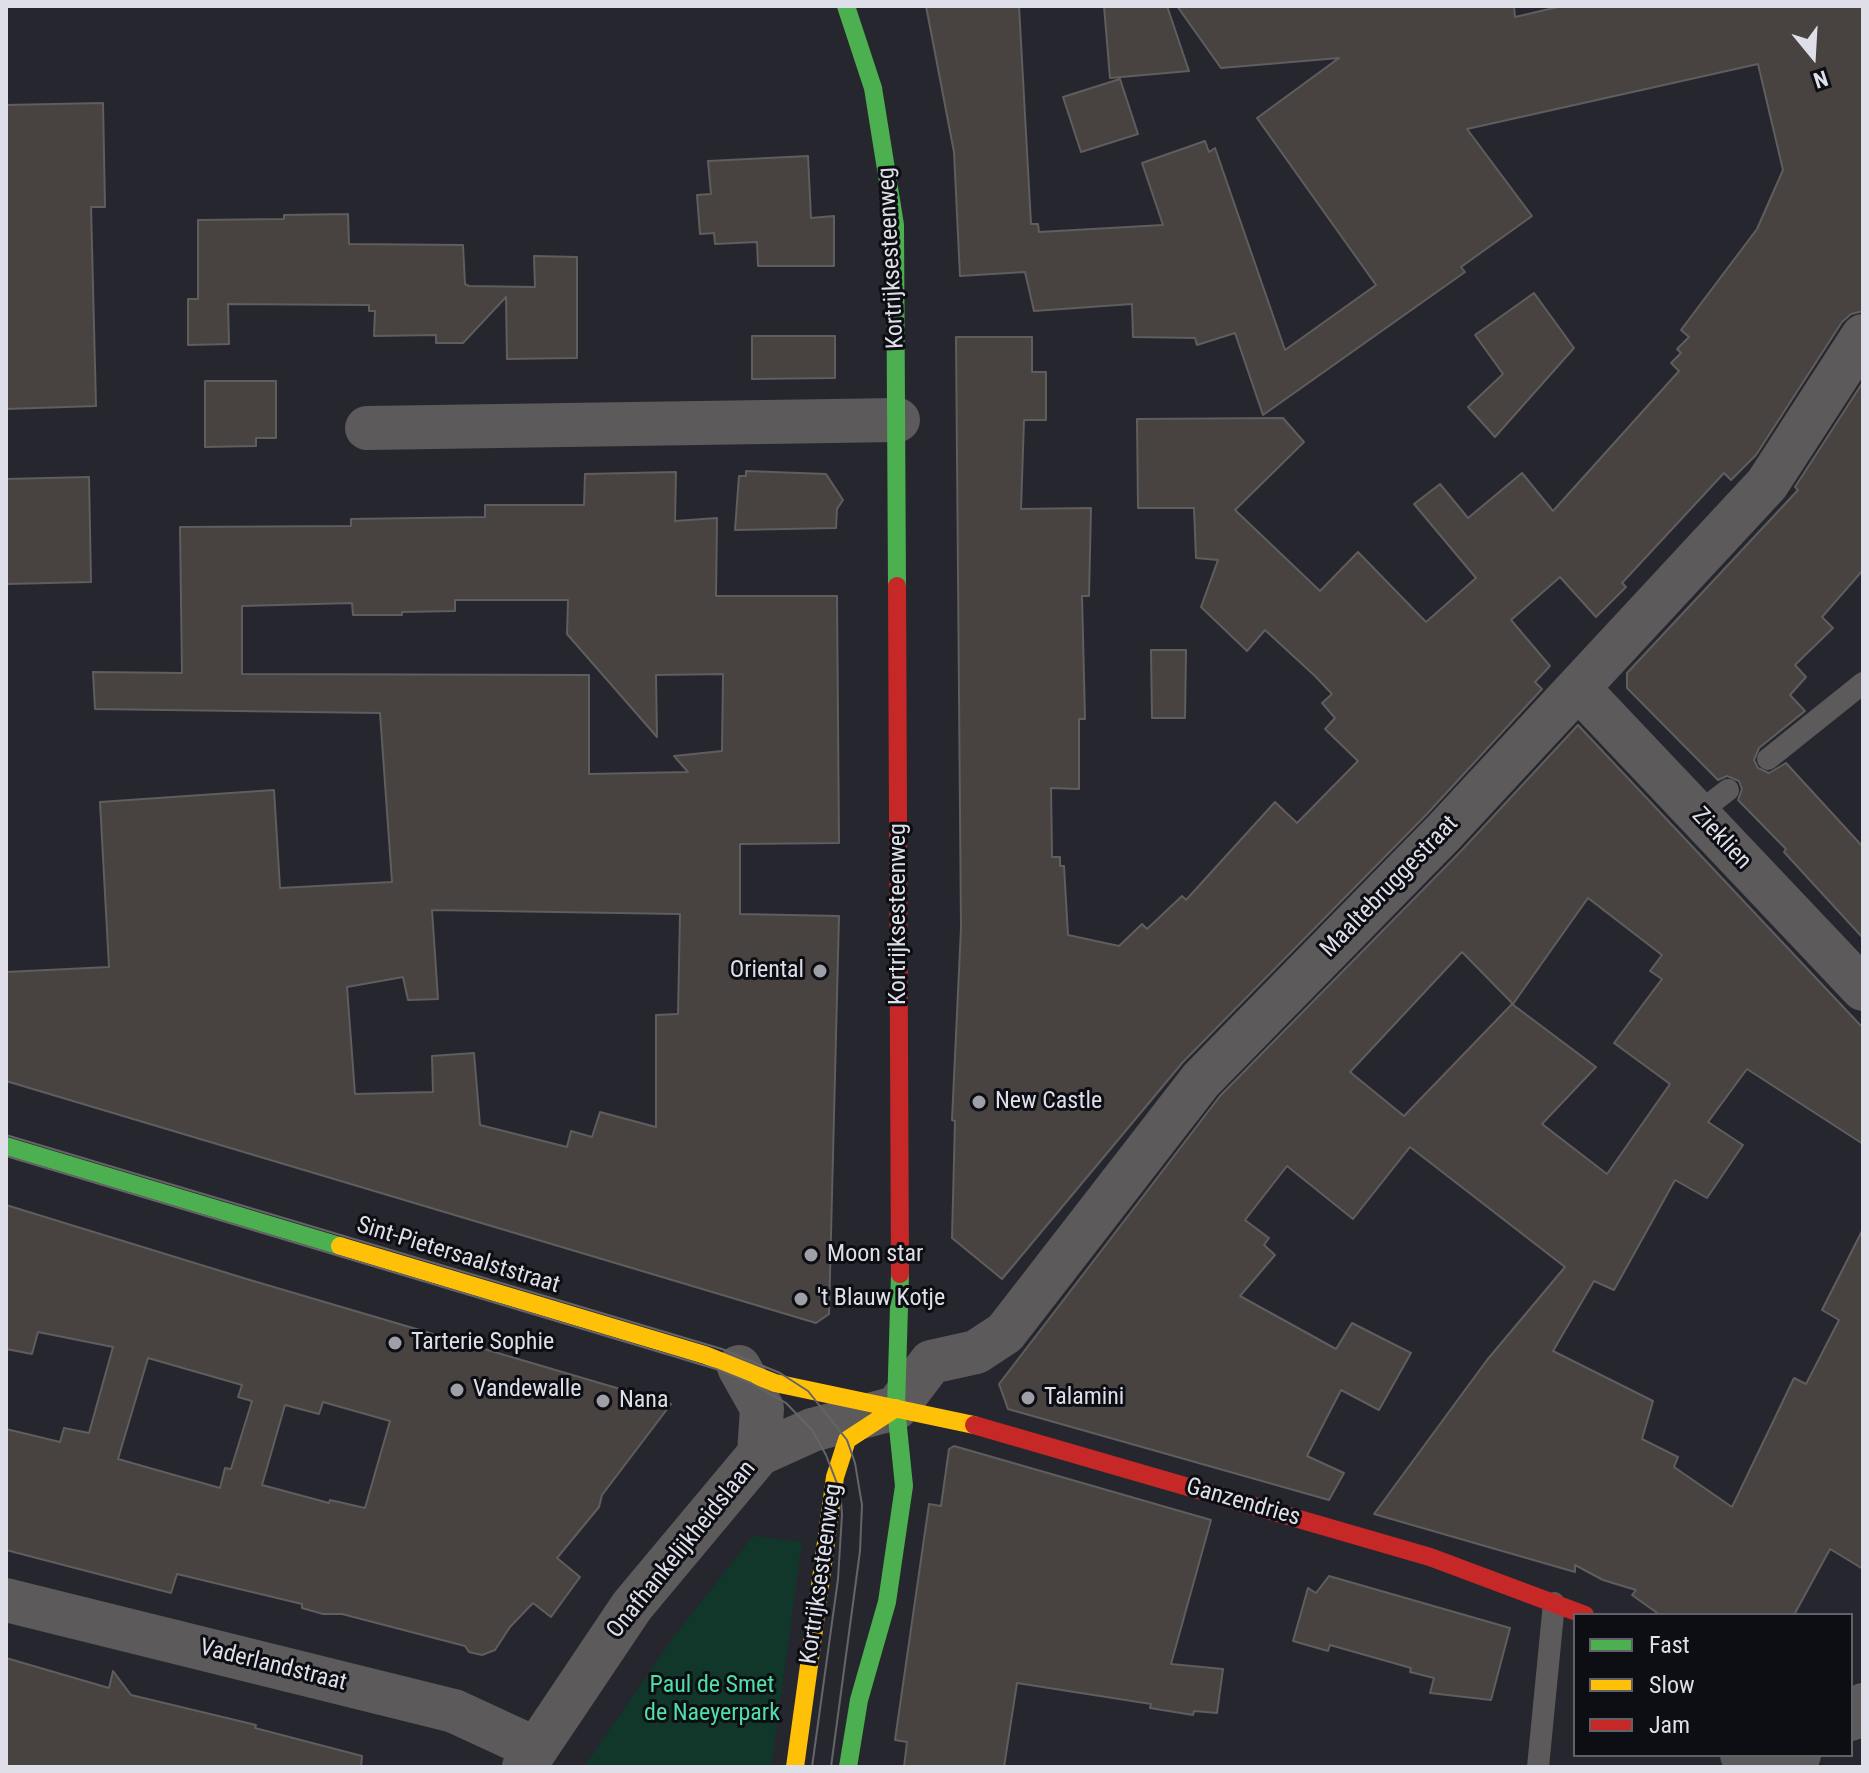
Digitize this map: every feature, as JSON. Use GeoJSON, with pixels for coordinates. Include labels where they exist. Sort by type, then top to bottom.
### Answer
{"type":"FeatureCollection","features":[{"type":"Feature","properties":{"kind":"main road","name":"Kortrijksesteenweg"},"geometry":{"type":"LineString","coordinates":[[846,6],[873,88],[888,166],[895,225],[900,1305],[896,1408],[904,1486],[887,1602],[859,1700],[848,1767]]}},
{"type":"Feature","properties":{"kind":"main road","name":"Sint-Pietersaalststraat"},"geometry":{"type":"LineString","coordinates":[[6,1146],[739,1367],[798,1390],[896,1408]]}},
{"type":"Feature","properties":{"kind":"main road","name":"Kortrijksesteenweg"},"geometry":{"type":"LineString","coordinates":[[795,1767],[835,1477],[847,1440],[896,1408]]}},
{"type":"Feature","properties":{"kind":"main road","name":"Ganzendries"},"geometry":{"type":"LineString","coordinates":[[896,1408],[966,1423],[1430,1557],[1580,1613]]}},
{"type":"Feature","properties":{"kind":"street","name":"Maaltebruggestraat"},"geometry":{"type":"LineString","coordinates":[[896,1408],[931,1362],[976,1352],[1005,1333],[1201,1080],[1579,689],[1767,484],[1863,336]]}},
{"type":"Feature","properties":{"kind":"street"},"geometry":{"type":"LineString","coordinates":[[367,428],[898,420]]}},
{"type":"Feature","properties":{"kind":"street","name":"Zieklien"},"geometry":{"type":"LineString","coordinates":[[1579,689],[1713,802],[1863,989]]}},
{"type":"Feature","properties":{"kind":"street"},"geometry":{"type":"LineString","coordinates":[[739,1367],[762,1408],[759,1454]]}},
{"type":"Feature","properties":{"kind":"street","name":"Onafhankelijkheidslaan"},"geometry":{"type":"LineString","coordinates":[[529,1757],[632,1606],[759,1454],[812,1430],[896,1408]]}},
{"type":"Feature","properties":{"kind":"street","name":"Vaderlandstraat"},"geometry":{"type":"LineString","coordinates":[[6,1600],[454,1711],[529,1757]]}},
{"type":"Feature","properties":{"kind":"lane"},"geometry":{"type":"LineString","coordinates":[[1768,759],[1863,683]]}},
{"type":"Feature","properties":{"kind":"lane"},"geometry":{"type":"LineString","coordinates":[[1538,1767],[1554,1603]]}},
{"type":"Feature","properties":{"kind":"green space","name":"Paul de Smet de Naeyerpark"},"geometry":{"type":"Polygon","coordinates":[[[753,1536],[802,1542],[771,1767],[584,1767],[673,1638],[753,1536]]]}},
{"type":"Feature","properties":{"kind":"building"},"geometry":{"type":"Polygon","coordinates":[[[926,6],[1019,6],[1031,224],[1038,224],[1039,232],[1163,225],[1142,163],[1205,141],[1209,152],[1215,148],[1285,350],[1376,285],[1257,118],[1339,58],[1221,68],[1177,6],[1514,6],[1515,17],[1562,6],[1863,6],[1863,311],[1851,314],[1842,322],[1756,455],[1731,480],[1724,473],[1622,583],[1626,587],[1596,617],[1560,577],[1511,620],[1550,666],[1535,682],[1542,689],[1426,815],[1183,1062],[1002,1279],[952,1238],[955,1121],[952,1120],[961,928],[956,337],[1032,337],[1032,372],[1046,372],[1046,420],[1024,420],[1021,509],[1091,508],[1089,596],[1082,596],[1085,719],[1079,719],[1079,789],[1051,788],[1052,857],[1060,857],[1060,866],[1064,866],[1068,935],[1119,946],[1142,924],[1147,929],[1182,896],[1186,900],[1275,802],[1297,823],[1358,761],[1325,729],[1335,718],[1322,703],[1332,694],[1315,676],[1265,630],[1247,651],[1201,607],[1218,560],[1196,558],[1194,508],[1138,508],[1137,419],[1283,418],[1304,442],[1235,510],[1320,591],[1358,552],[1426,622],[1476,578],[1414,504],[1440,484],[1468,518],[1522,473],[1553,511],[1679,371],[1671,363],[1681,353],[1677,349],[1689,337],[1681,330],[1757,229],[1783,170],[1758,64],[1467,129],[1532,216],[1461,267],[1465,272],[1263,415],[1235,333],[1197,345],[1195,338],[1133,337],[1132,304],[1034,311],[1025,272],[960,276],[954,152],[926,6]]]}},
{"type":"Feature","properties":{"kind":"building"},"geometry":{"type":"Polygon","coordinates":[[[1104,6],[1167,6],[1189,71],[1110,78],[1104,6]]]}},
{"type":"Feature","properties":{"kind":"building"},"geometry":{"type":"Polygon","coordinates":[[[1120,79],[1138,134],[1081,152],[1063,97],[1120,79]]]}},
{"type":"Feature","properties":{"kind":"building"},"geometry":{"type":"Polygon","coordinates":[[[103,103],[105,207],[91,207],[96,406],[6,409],[6,105],[103,103]]]}},
{"type":"Feature","properties":{"kind":"building"},"geometry":{"type":"Polygon","coordinates":[[[808,156],[811,218],[834,216],[834,266],[758,266],[757,242],[715,244],[714,233],[700,234],[697,195],[711,194],[708,161],[808,156]]]}},
{"type":"Feature","properties":{"kind":"building"},"geometry":{"type":"Polygon","coordinates":[[[348,214],[349,244],[463,245],[465,284],[469,286],[535,287],[534,256],[577,257],[577,358],[507,359],[506,297],[463,343],[436,343],[436,335],[374,336],[375,311],[369,311],[369,305],[228,304],[229,344],[188,345],[188,299],[198,299],[198,220],[284,219],[284,215],[348,214]]]}},
{"type":"Feature","properties":{"kind":"building"},"geometry":{"type":"Polygon","coordinates":[[[1534,293],[1574,348],[1495,437],[1468,407],[1503,374],[1475,335],[1534,293]]]}},
{"type":"Feature","properties":{"kind":"building"},"geometry":{"type":"Polygon","coordinates":[[[752,336],[835,336],[835,378],[752,379],[752,336]]]}},
{"type":"Feature","properties":{"kind":"building"},"geometry":{"type":"Polygon","coordinates":[[[205,381],[276,381],[276,438],[256,438],[256,446],[205,447],[205,381]]]}},
{"type":"Feature","properties":{"kind":"building"},"geometry":{"type":"Polygon","coordinates":[[[1863,382],[1863,570],[1822,617],[1833,628],[1795,665],[1806,677],[1790,695],[1805,711],[1759,748],[1754,760],[1758,768],[1769,773],[1786,763],[1863,847],[1863,938],[1784,852],[1786,849],[1738,800],[1742,789],[1739,781],[1727,776],[1718,780],[1627,688],[1627,673],[1798,490],[1795,487],[1863,382]]]}},
{"type":"Feature","properties":{"kind":"building"},"geometry":{"type":"Polygon","coordinates":[[[746,471],[826,474],[843,500],[837,509],[836,528],[735,530],[739,476],[746,476],[746,471]]]}},
{"type":"Feature","properties":{"kind":"building"},"geometry":{"type":"Polygon","coordinates":[[[676,472],[675,521],[717,518],[716,596],[837,596],[839,843],[740,844],[740,914],[839,916],[829,1314],[816,1323],[6,1081],[6,972],[109,967],[100,802],[274,790],[280,888],[392,882],[380,713],[95,709],[93,672],[182,673],[180,527],[351,526],[351,519],[485,517],[485,505],[584,505],[585,474],[676,472]],[[455,600],[455,611],[402,612],[402,615],[353,615],[352,603],[242,606],[242,674],[589,675],[589,774],[688,772],[674,756],[722,751],[723,674],[656,675],[657,737],[567,634],[568,600],[455,600]],[[432,910],[438,999],[408,1000],[403,977],[347,987],[355,1094],[433,1092],[432,1056],[474,1053],[480,1125],[567,1147],[571,1131],[592,1137],[600,1112],[656,1127],[656,1015],[678,1014],[680,914],[432,910]]]}},
{"type":"Feature","properties":{"kind":"building"},"geometry":{"type":"Polygon","coordinates":[[[89,477],[91,582],[6,584],[6,479],[89,477]]]}},
{"type":"Feature","properties":{"kind":"building"},"geometry":{"type":"Polygon","coordinates":[[[1151,650],[1186,650],[1185,718],[1152,718],[1151,650]]]}},
{"type":"Feature","properties":{"kind":"building"},"geometry":{"type":"Polygon","coordinates":[[[1578,725],[1863,1028],[1863,1144],[1747,1069],[1708,1122],[1743,1145],[1707,1198],[1675,1180],[1614,1290],[1594,1281],[1553,1351],[1653,1401],[1642,1439],[1678,1457],[1674,1467],[1732,1507],[1794,1378],[1806,1384],[1839,1320],[1822,1310],[1863,1229],[1863,1569],[1830,1549],[1795,1613],[1657,1613],[1632,1595],[1636,1590],[1603,1580],[1575,1565],[1575,1572],[1374,1514],[1487,1360],[1565,1267],[1410,1147],[1353,1219],[1287,1166],[1245,1220],[1269,1238],[1264,1245],[1275,1255],[1240,1296],[1336,1349],[1352,1323],[1411,1353],[1379,1410],[1341,1390],[1307,1456],[1344,1473],[1329,1500],[1008,1409],[999,1384],[1220,1096],[1462,850],[1578,725]],[[1588,898],[1513,1004],[1462,952],[1350,1072],[1404,1116],[1512,1004],[1596,1067],[1542,1124],[1607,1174],[1670,1084],[1614,1043],[1662,979],[1650,971],[1662,955],[1588,898]]]}},
{"type":"Feature","properties":{"kind":"building"},"geometry":{"type":"Polygon","coordinates":[[[6,1205],[671,1404],[602,1495],[599,1507],[557,1558],[580,1577],[551,1617],[533,1603],[510,1627],[495,1650],[482,1655],[469,1652],[465,1646],[342,1614],[323,1614],[302,1608],[302,1604],[177,1574],[171,1593],[6,1550],[6,1429],[60,1442],[64,1428],[89,1433],[113,1347],[38,1332],[32,1354],[6,1349],[6,1205]],[[148,1358],[118,1459],[220,1488],[225,1468],[231,1469],[252,1401],[238,1397],[242,1385],[148,1358]],[[323,1402],[319,1414],[285,1405],[262,1485],[329,1503],[330,1500],[365,1508],[390,1421],[323,1402]]]}},
{"type":"Feature","properties":{"kind":"building"},"geometry":{"type":"Polygon","coordinates":[[[954,1446],[1211,1520],[1171,1664],[1223,1669],[1217,1713],[1194,1711],[1193,1715],[1150,1708],[1151,1704],[1017,1683],[1004,1767],[904,1767],[907,1742],[895,1740],[929,1504],[941,1506],[949,1449],[954,1446]]]}},
{"type":"Feature","properties":{"kind":"building"},"geometry":{"type":"Polygon","coordinates":[[[1329,1576],[1510,1628],[1491,1700],[1430,1693],[1434,1678],[1410,1672],[1411,1668],[1330,1645],[1328,1651],[1293,1641],[1308,1588],[1316,1593],[1329,1576]]]}},
{"type":"Feature","properties":{"kind":"building"},"geometry":{"type":"Polygon","coordinates":[[[6,1658],[109,1688],[113,1671],[131,1695],[256,1725],[255,1728],[362,1756],[361,1767],[6,1767],[6,1658]]]}},
{"type":"Feature","properties":{"kind":"tram line"},"geometry":{"type":"LineString","coordinates":[[6,1135],[722,1349],[780,1373],[808,1391],[847,1440],[855,1463],[862,1505],[860,1551],[831,1767]]}},
{"type":"Feature","properties":{"kind":"tram line"},"geometry":{"type":"LineString","coordinates":[[6,1156],[716,1369],[751,1383],[786,1403],[812,1430],[826,1455],[840,1491],[842,1514],[838,1579],[812,1767]]}},
{"type":"Feature","properties":{"kind":"traffic: fast"},"geometry":{"type":"LineString","coordinates":[[846,6],[873,88],[895,225],[897,586]]}},
{"type":"Feature","properties":{"kind":"traffic: fast"},"geometry":{"type":"LineString","coordinates":[[6,1146],[340,1246]]}},
{"type":"Feature","properties":{"kind":"traffic: fast"},"geometry":{"type":"LineString","coordinates":[[848,1767],[859,1700],[887,1602],[904,1486],[896,1408],[900,1274]]}},
{"type":"Feature","properties":{"kind":"traffic: slow"},"geometry":{"type":"LineString","coordinates":[[340,1246],[705,1355],[775,1383],[974,1425]]}},
{"type":"Feature","properties":{"kind":"traffic: slow"},"geometry":{"type":"LineString","coordinates":[[795,1767],[835,1477],[847,1440],[896,1408]]}},
{"type":"Feature","properties":{"kind":"traffic: jam"},"geometry":{"type":"LineString","coordinates":[[897,586],[900,1274]]}},
{"type":"Feature","properties":{"kind":"traffic: jam"},"geometry":{"type":"LineString","coordinates":[[974,1425],[1430,1557],[1580,1613]]}},
{"type":"Feature","properties":{"kind":"place","name":"Oriental"},"geometry":{"type":"Point","coordinates":[820,971]}},
{"type":"Feature","properties":{"kind":"place","name":"New Castle"},"geometry":{"type":"Point","coordinates":[979,1102]}},
{"type":"Feature","properties":{"kind":"place","name":"Moon star"},"geometry":{"type":"Point","coordinates":[811,1255]}},
{"type":"Feature","properties":{"kind":"place","name":"'t Blauw Kotje"},"geometry":{"type":"Point","coordinates":[801,1299]}},
{"type":"Feature","properties":{"kind":"place","name":"Tarterie Sophie"},"geometry":{"type":"Point","coordinates":[395,1343]}},
{"type":"Feature","properties":{"kind":"place","name":"Vandewalle"},"geometry":{"type":"Point","coordinates":[457,1390]}},
{"type":"Feature","properties":{"kind":"place","name":"Talamini"},"geometry":{"type":"Point","coordinates":[1028,1398]}},
{"type":"Feature","properties":{"kind":"place","name":"Nana"},"geometry":{"type":"Point","coordinates":[603,1401]}}]}
